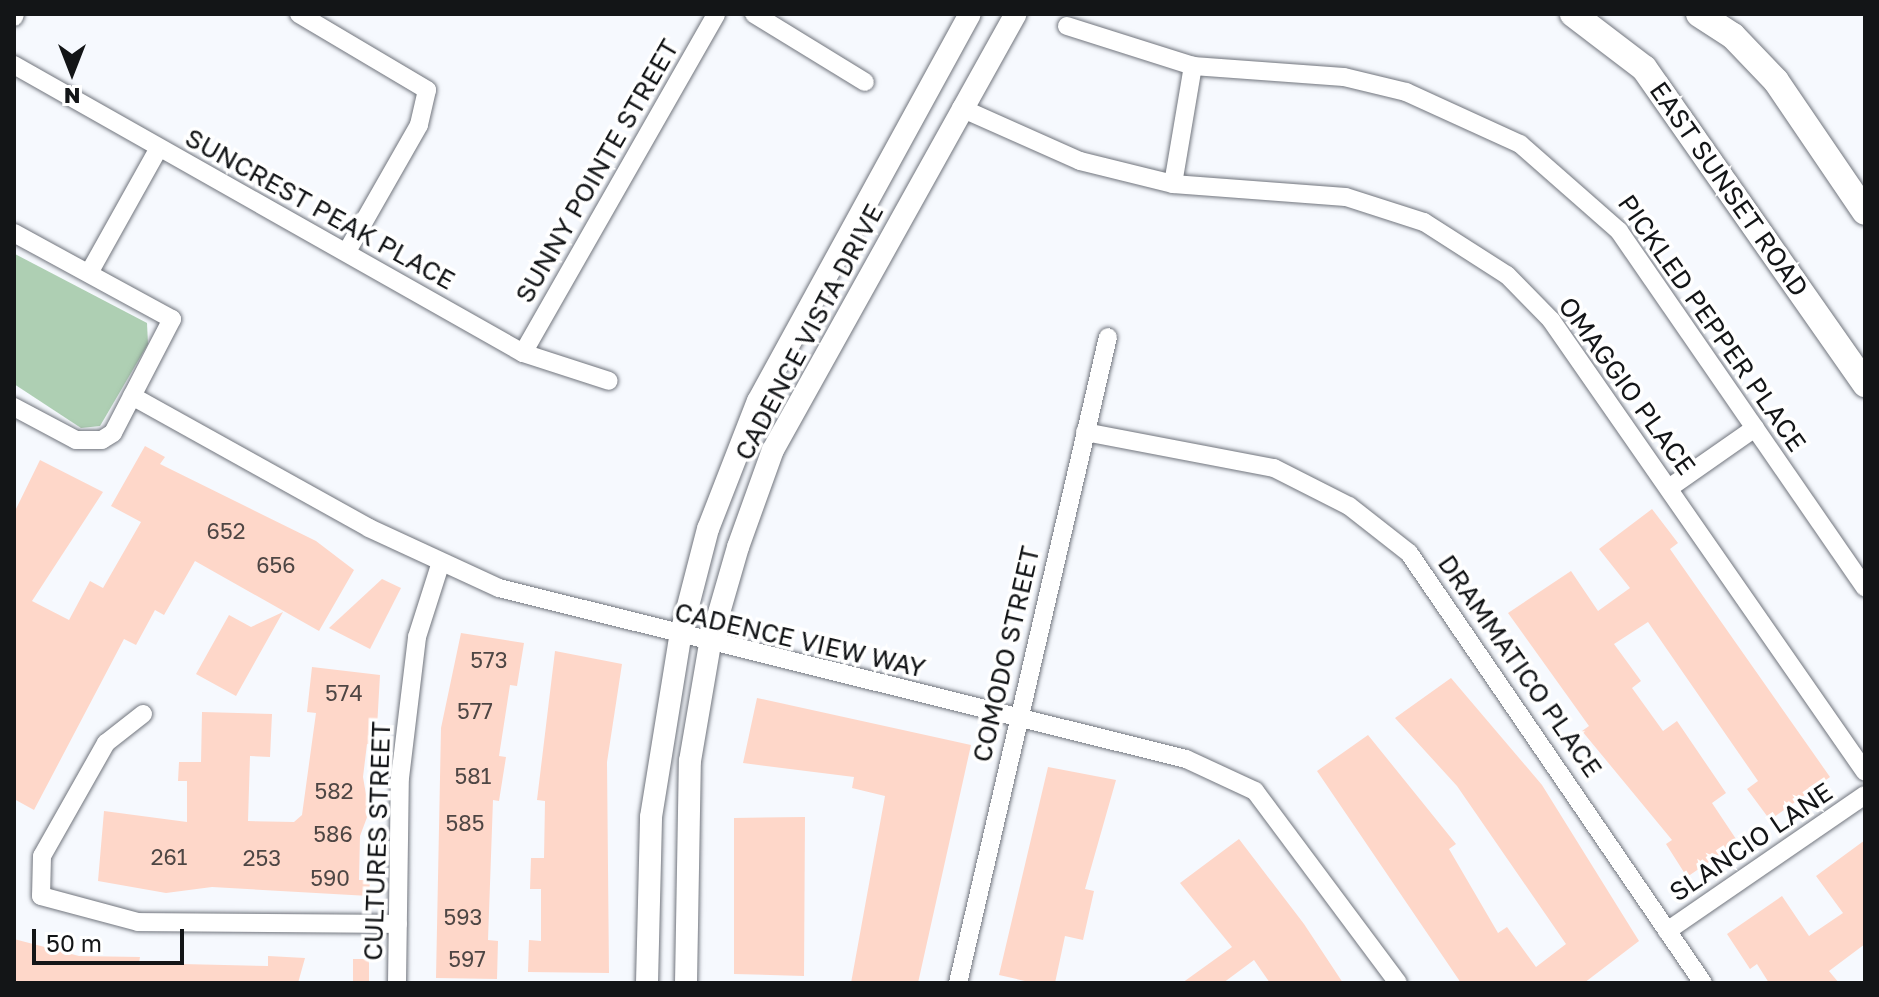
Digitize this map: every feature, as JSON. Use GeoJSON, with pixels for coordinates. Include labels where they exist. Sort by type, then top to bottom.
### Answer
{"type":"FeatureCollection","features":[{"type":"Feature","properties":{"kind":"main road","name":"EAST SUNSET ROAD"},"geometry":{"type":"LineString","coordinates":[[1573,14],[1644,68],[1865,384]]}},
{"type":"Feature","properties":{"kind":"main road"},"geometry":{"type":"LineString","coordinates":[[1699,14],[1733,36],[1776,81],[1865,212]]}},
{"type":"Feature","properties":{"kind":"street"},"geometry":{"type":"LineString","coordinates":[[299,14],[427,90],[419,125],[347,251]]}},
{"type":"Feature","properties":{"kind":"street","name":"SUNNY POINTE STREET"},"geometry":{"type":"LineString","coordinates":[[523,353],[716,14]]}},
{"type":"Feature","properties":{"kind":"street"},"geometry":{"type":"LineString","coordinates":[[754,14],[865,82]]}},
{"type":"Feature","properties":{"kind":"street","name":"CADENCE VISTA DRIVE"},"geometry":{"type":"LineString","coordinates":[[647,983],[651,817],[680,637],[708,529],[758,401],[970,14]]}},
{"type":"Feature","properties":{"kind":"street","name":"CADENCE VISTA DRIVE"},"geometry":{"type":"LineString","coordinates":[[686,983],[685,805],[710,644],[773,450],[1016,14]]}},
{"type":"Feature","properties":{"kind":"street","name":"PICKLED PEPPER PLACE"},"geometry":{"type":"LineString","coordinates":[[1067,26],[1193,66],[1344,77],[1447,106],[1520,144],[1619,231],[1865,587]]}},
{"type":"Feature","properties":{"kind":"street","name":"SUNCREST PEAK PLACE"},"geometry":{"type":"LineString","coordinates":[[14,65],[523,353],[609,381]]}},
{"type":"Feature","properties":{"kind":"street"},"geometry":{"type":"LineString","coordinates":[[1173,184],[1193,66]]}},
{"type":"Feature","properties":{"kind":"street","name":"OMAGGIO PLACE"},"geometry":{"type":"LineString","coordinates":[[961,108],[1080,161],[1173,184],[1346,197],[1424,222],[1507,275],[1551,320],[1865,772]]}},
{"type":"Feature","properties":{"kind":"street"},"geometry":{"type":"LineString","coordinates":[[89,273],[159,148]]}},
{"type":"Feature","properties":{"kind":"street"},"geometry":{"type":"LineString","coordinates":[[14,233],[172,319],[113,433],[89,443],[15,410]]}},
{"type":"Feature","properties":{"kind":"street","name":"COMODO STREET"},"geometry":{"type":"LineString","coordinates":[[958,983],[1108,337]]}},
{"type":"Feature","properties":{"kind":"street","name":"CADENCE VIEW WAY"},"geometry":{"type":"LineString","coordinates":[[132,396],[441,562],[499,588],[680,637],[1186,759],[1255,791],[1398,983]]}},
{"type":"Feature","properties":{"kind":"street"},"geometry":{"type":"LineString","coordinates":[[1669,488],[1755,428]]}},
{"type":"Feature","properties":{"kind":"street","name":"DRAMMATICO PLACE"},"geometry":{"type":"LineString","coordinates":[[1085,432],[1274,468],[1349,506],[1409,553],[1448,600],[1703,983]]}},
{"type":"Feature","properties":{"kind":"street","name":"CULTURES STREET"},"geometry":{"type":"LineString","coordinates":[[397,983],[400,778],[417,637],[441,562]]}},
{"type":"Feature","properties":{"kind":"street"},"geometry":{"type":"LineString","coordinates":[[143,714],[106,743],[42,856],[41,896],[138,922],[398,924]]}},
{"type":"Feature","properties":{"kind":"street","name":"SLANCIO LANE"},"geometry":{"type":"LineString","coordinates":[[1667,931],[1865,795]]}},
{"type":"Feature","properties":{"kind":"green space"},"geometry":{"type":"Polygon","coordinates":[[[15,254],[147,323],[148,344],[100,426],[81,428],[14,384],[15,254]]]}},
{"type":"Feature","properties":{"kind":"building"},"geometry":{"type":"Polygon","coordinates":[[[145,446],[165,457],[160,464],[316,541],[354,570],[319,631],[195,561],[164,615],[155,610],[136,645],[124,639],[34,810],[14,799],[14,513],[40,460],[103,492],[32,601],[69,620],[90,581],[103,588],[141,522],[111,506],[145,446]]]}},
{"type":"Feature","properties":{"kind":"building"},"geometry":{"type":"Polygon","coordinates":[[[1652,509],[1678,543],[1670,549],[1830,777],[1770,820],[1747,789],[1758,781],[1648,622],[1614,644],[1641,681],[1632,688],[1663,731],[1677,721],[1726,793],[1712,803],[1738,842],[1687,877],[1666,844],[1672,840],[1582,731],[1589,726],[1508,613],[1571,571],[1598,611],[1630,588],[1599,549],[1652,509]]]}},
{"type":"Feature","properties":{"kind":"building"},"geometry":{"type":"Polygon","coordinates":[[[382,579],[401,588],[370,649],[329,628],[382,579]]]}},
{"type":"Feature","properties":{"kind":"building"},"geometry":{"type":"Polygon","coordinates":[[[283,612],[236,696],[196,674],[229,615],[251,627],[283,612]]]}},
{"type":"Feature","properties":{"kind":"building"},"geometry":{"type":"Polygon","coordinates":[[[461,633],[524,643],[517,686],[510,685],[499,756],[506,757],[499,801],[493,800],[488,940],[498,941],[497,979],[436,978],[441,728],[461,633]]]}},
{"type":"Feature","properties":{"kind":"building"},"geometry":{"type":"Polygon","coordinates":[[[555,651],[622,664],[607,762],[609,973],[528,972],[529,940],[541,941],[541,889],[530,889],[531,858],[544,858],[545,801],[537,800],[555,651]]]}},
{"type":"Feature","properties":{"kind":"building"},"geometry":{"type":"Polygon","coordinates":[[[312,667],[380,675],[376,745],[367,744],[363,777],[369,812],[360,836],[359,880],[370,880],[369,896],[212,887],[166,893],[98,881],[104,811],[187,822],[187,781],[178,781],[179,762],[201,762],[202,712],[272,714],[270,757],[250,756],[248,821],[294,822],[302,815],[316,713],[307,712],[312,667]]]}},
{"type":"Feature","properties":{"kind":"building"},"geometry":{"type":"Polygon","coordinates":[[[1451,678],[1542,785],[1639,941],[1584,983],[1461,983],[1317,771],[1368,735],[1456,844],[1449,849],[1498,933],[1507,927],[1536,967],[1566,944],[1457,786],[1395,718],[1451,678]]]}},
{"type":"Feature","properties":{"kind":"building"},"geometry":{"type":"Polygon","coordinates":[[[757,698],[971,745],[918,983],[851,983],[885,796],[852,788],[854,777],[743,763],[757,698]]]}},
{"type":"Feature","properties":{"kind":"building"},"geometry":{"type":"Polygon","coordinates":[[[1048,767],[1116,780],[1085,889],[1094,891],[1083,940],[1065,936],[1055,983],[1034,983],[999,975],[1048,767]]]}},
{"type":"Feature","properties":{"kind":"building"},"geometry":{"type":"Polygon","coordinates":[[[805,817],[804,976],[734,974],[734,818],[805,817]]]}},
{"type":"Feature","properties":{"kind":"building"},"geometry":{"type":"Polygon","coordinates":[[[1239,839],[1304,924],[1343,983],[1270,983],[1254,960],[1223,983],[1182,983],[1232,947],[1180,883],[1239,839]]]}},
{"type":"Feature","properties":{"kind":"building"},"geometry":{"type":"Polygon","coordinates":[[[1865,840],[1865,944],[1829,971],[1839,983],[1769,983],[1757,964],[1750,969],[1727,934],[1782,896],[1809,936],[1843,913],[1816,876],[1865,840]]]}},
{"type":"Feature","properties":{"kind":"building"},"geometry":{"type":"Polygon","coordinates":[[[14,939],[79,956],[140,957],[139,963],[268,966],[268,956],[305,958],[298,983],[14,983],[14,939]]]}},
{"type":"Feature","properties":{"kind":"building"},"geometry":{"type":"Polygon","coordinates":[[[353,959],[369,959],[369,983],[353,983],[353,959]]]}}]}
